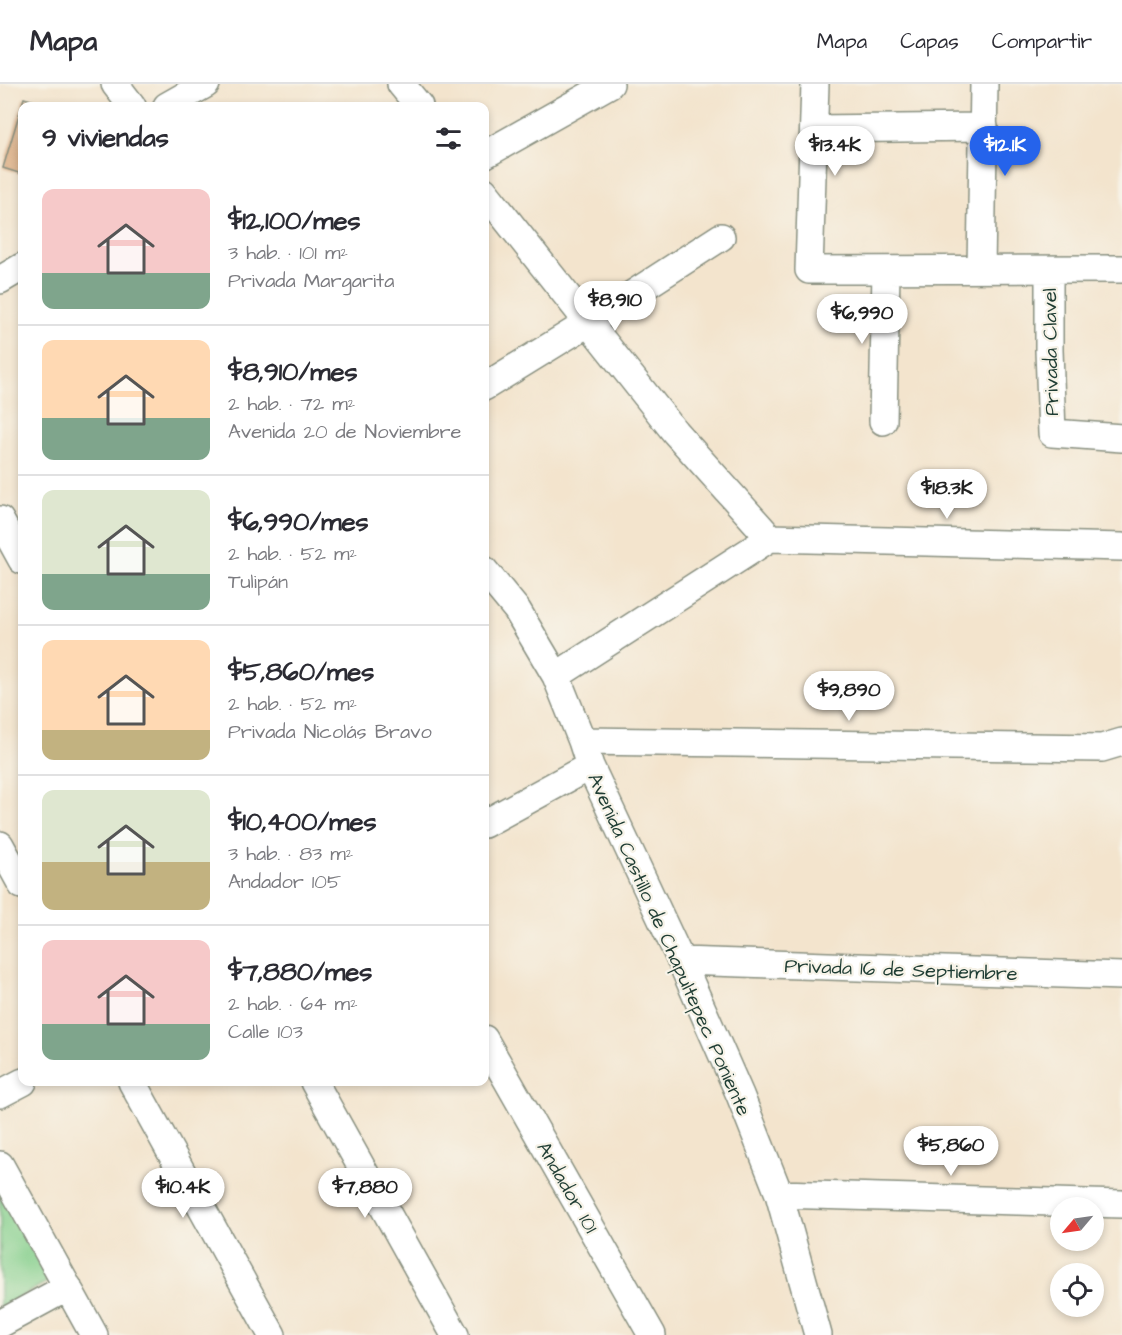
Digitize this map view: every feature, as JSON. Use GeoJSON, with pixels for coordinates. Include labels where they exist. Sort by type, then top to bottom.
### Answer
{"type":"FeatureCollection","features":[{"type":"Feature","properties":{"kind":"street"},"geometry":{"type":"LineString","coordinates":[[115,84],[129,102]]}},
{"type":"Feature","properties":{"kind":"street"},"geometry":{"type":"LineString","coordinates":[[174,102],[206,84]]}},
{"type":"Feature","properties":{"kind":"street"},"geometry":{"type":"LineString","coordinates":[[401,84],[416,102]]}},
{"type":"Feature","properties":{"kind":"street"},"geometry":{"type":"LineString","coordinates":[[489,152],[610,84]]}},
{"type":"Feature","properties":{"kind":"street"},"geometry":{"type":"LineString","coordinates":[[815,84],[809,270],[1122,269]]}},
{"type":"Feature","properties":{"kind":"street"},"geometry":{"type":"LineString","coordinates":[[981,269],[984,84]]}},
{"type":"Feature","properties":{"kind":"street"},"geometry":{"type":"LineString","coordinates":[[814,129],[984,128]]}},
{"type":"Feature","properties":{"kind":"street"},"geometry":{"type":"LineString","coordinates":[[489,197],[675,432],[770,538]]}},
{"type":"Feature","properties":{"kind":"street"},"geometry":{"type":"LineString","coordinates":[[489,384],[721,237]]}},
{"type":"Feature","properties":{"kind":"street"},"geometry":{"type":"LineString","coordinates":[[0,280],[18,269]]}},
{"type":"Feature","properties":{"kind":"street"},"geometry":{"type":"LineString","coordinates":[[883,421],[886,270]]}},
{"type":"Feature","properties":{"kind":"street","name":"Privada Clavel"},"geometry":{"type":"LineString","coordinates":[[1049,270],[1052,433],[1122,438]]}},
{"type":"Feature","properties":{"kind":"street"},"geometry":{"type":"LineString","coordinates":[[0,520],[18,553]]}},
{"type":"Feature","properties":{"kind":"street"},"geometry":{"type":"LineString","coordinates":[[556,676],[770,538],[1122,547]]}},
{"type":"Feature","properties":{"kind":"street","name":"Avenida Castillo de Chapultepec Poniente"},"geometry":{"type":"LineString","coordinates":[[489,576],[517,610],[556,676],[586,753],[740,1095],[779,1194],[818,1335]]}},
{"type":"Feature","properties":{"kind":"street"},"geometry":{"type":"LineString","coordinates":[[489,821],[586,753],[1102,748],[1122,742]]}},
{"type":"Feature","properties":{"kind":"street"},"geometry":{"type":"LineString","coordinates":[[0,845],[18,878]]}},
{"type":"Feature","properties":{"kind":"street","name":"Privada 16 de Septiembre"},"geometry":{"type":"LineString","coordinates":[[681,961],[1122,976]]}},
{"type":"Feature","properties":{"kind":"street","name":"Andador 101"},"geometry":{"type":"LineString","coordinates":[[489,1048],[652,1335]]}},
{"type":"Feature","properties":{"kind":"street"},"geometry":{"type":"LineString","coordinates":[[0,1094],[18,1085]]}},
{"type":"Feature","properties":{"kind":"street"},"geometry":{"type":"LineString","coordinates":[[134,1086],[272,1335]]}},
{"type":"Feature","properties":{"kind":"street"},"geometry":{"type":"LineString","coordinates":[[316,1086],[455,1335]]}},
{"type":"Feature","properties":{"kind":"street"},"geometry":{"type":"LineString","coordinates":[[0,1166],[94,1335]]}},
{"type":"Feature","properties":{"kind":"street"},"geometry":{"type":"LineString","coordinates":[[779,1194],[1122,1204]]}},
{"type":"Feature","properties":{"kind":"street"},"geometry":{"type":"LineString","coordinates":[[0,1324],[68,1287]]}},
{"type":"Feature","properties":{"kind":"green space"},"geometry":{"type":"Polygon","coordinates":[[[0,1166],[60,1275],[0,1308],[0,1166]]]}},
{"type":"Feature","properties":{"kind":"building"},"geometry":{"type":"Polygon","coordinates":[[[24,98],[38,102],[23,102],[24,98]]]}},
{"type":"Feature","properties":{"kind":"building"},"geometry":{"type":"Polygon","coordinates":[[[18,118],[18,173],[3,168],[18,118]]]}}]}
